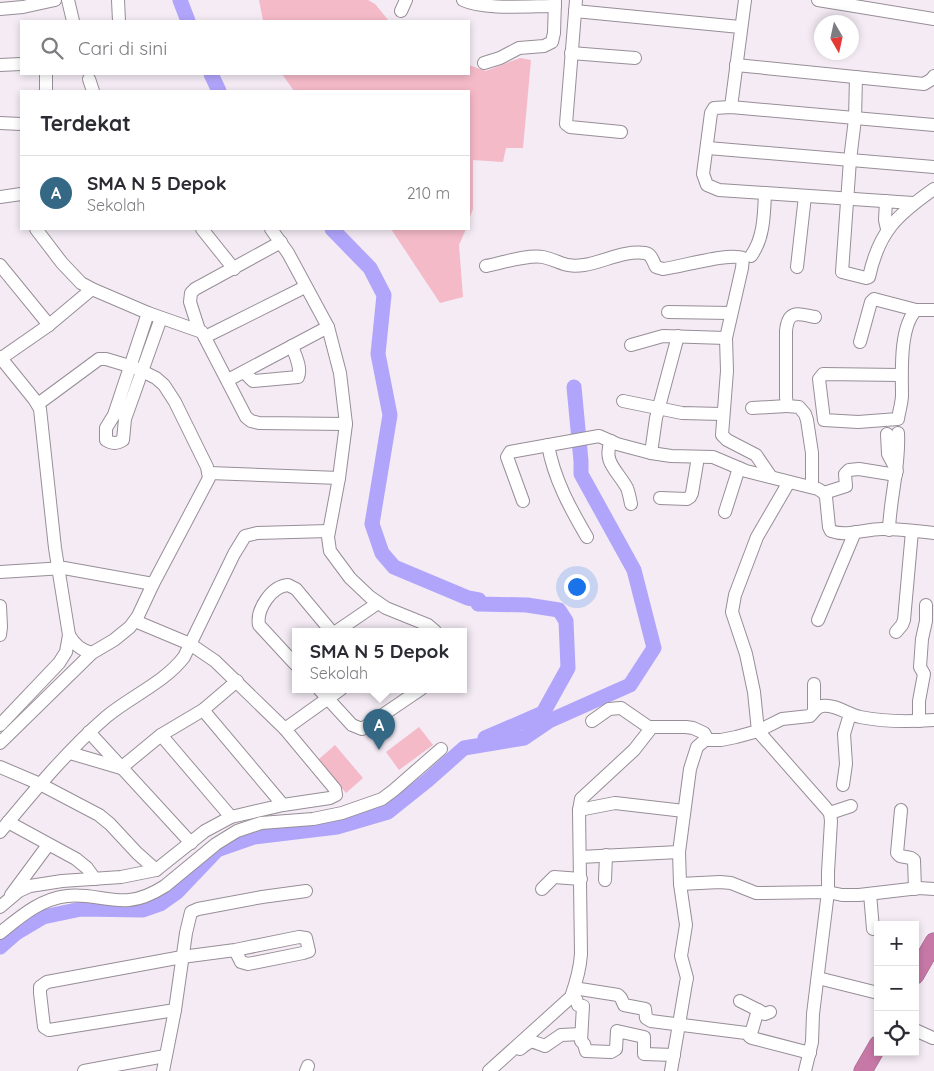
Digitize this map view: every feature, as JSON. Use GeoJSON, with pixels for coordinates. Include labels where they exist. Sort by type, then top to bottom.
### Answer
{"type":"FeatureCollection","features":[{"type":"Feature","properties":{"kind":"highway"},"geometry":{"type":"LineString","coordinates":[[919,968],[934,942]]}},
{"type":"Feature","properties":{"kind":"highway"},"geometry":{"type":"LineString","coordinates":[[864,1071],[874,1052]]}},
{"type":"Feature","properties":{"kind":"street"},"geometry":{"type":"LineString","coordinates":[[0,9],[23,7],[56,0]]}},
{"type":"Feature","properties":{"kind":"street"},"geometry":{"type":"LineString","coordinates":[[68,0],[73,20]]}},
{"type":"Feature","properties":{"kind":"street"},"geometry":{"type":"LineString","coordinates":[[118,0],[118,20]]}},
{"type":"Feature","properties":{"kind":"street"},"geometry":{"type":"LineString","coordinates":[[463,0],[475,4],[488,5],[555,3],[552,42],[544,46],[518,48],[500,58],[484,63]]}},
{"type":"Feature","properties":{"kind":"street"},"geometry":{"type":"LineString","coordinates":[[731,107],[745,0]]}},
{"type":"Feature","properties":{"kind":"street"},"geometry":{"type":"LineString","coordinates":[[818,0],[847,2],[934,19]]}},
{"type":"Feature","properties":{"kind":"street"},"geometry":{"type":"LineString","coordinates":[[620,132],[570,127],[567,125],[575,6],[740,27]]}},
{"type":"Feature","properties":{"kind":"street"},"geometry":{"type":"LineString","coordinates":[[571,53],[634,58]]}},
{"type":"Feature","properties":{"kind":"street"},"geometry":{"type":"LineString","coordinates":[[0,65],[20,64]]}},
{"type":"Feature","properties":{"kind":"street"},"geometry":{"type":"LineString","coordinates":[[736,65],[924,84],[932,80],[934,76]]}},
{"type":"Feature","properties":{"kind":"street"},"geometry":{"type":"LineString","coordinates":[[46,75],[46,90]]}},
{"type":"Feature","properties":{"kind":"street"},"geometry":{"type":"LineString","coordinates":[[856,77],[855,119],[850,160],[842,272],[866,278],[869,277],[876,252],[887,229],[913,203],[934,189]]}},
{"type":"Feature","properties":{"kind":"street"},"geometry":{"type":"LineString","coordinates":[[913,203],[719,190],[707,185],[703,174],[712,110],[717,107],[731,107],[934,125]]}},
{"type":"Feature","properties":{"kind":"street"},"geometry":{"type":"LineString","coordinates":[[0,123],[20,124]]}},
{"type":"Feature","properties":{"kind":"street"},"geometry":{"type":"LineString","coordinates":[[708,148],[934,167]]}},
{"type":"Feature","properties":{"kind":"street"},"geometry":{"type":"LineString","coordinates":[[750,256],[760,239],[765,193]]}},
{"type":"Feature","properties":{"kind":"street"},"geometry":{"type":"LineString","coordinates":[[0,197],[20,194]]}},
{"type":"Feature","properties":{"kind":"street"},"geometry":{"type":"LineString","coordinates":[[797,267],[805,196]]}},
{"type":"Feature","properties":{"kind":"street"},"geometry":{"type":"LineString","coordinates":[[886,201],[885,220],[887,229]]}},
{"type":"Feature","properties":{"kind":"street"},"geometry":{"type":"LineString","coordinates":[[37,230],[69,271],[81,283],[148,313],[202,334],[305,286]]}},
{"type":"Feature","properties":{"kind":"street"},"geometry":{"type":"LineString","coordinates":[[203,230],[234,269]]}},
{"type":"Feature","properties":{"kind":"street"},"geometry":{"type":"LineString","coordinates":[[272,230],[282,242],[328,327],[340,373],[346,424],[339,478],[329,530],[329,545],[334,557],[350,578],[378,603],[426,628]]}},
{"type":"Feature","properties":{"kind":"street"},"geometry":{"type":"LineString","coordinates":[[282,242],[195,289],[191,293],[190,302],[202,334],[246,417],[254,422],[346,424]]}},
{"type":"Feature","properties":{"kind":"street"},"geometry":{"type":"LineString","coordinates":[[486,266],[535,257],[543,257],[565,266],[585,265],[617,256],[646,253],[650,255],[656,267],[660,269],[739,257],[743,258],[726,338],[722,437],[756,455],[771,477]]}},
{"type":"Feature","properties":{"kind":"street"},"geometry":{"type":"LineString","coordinates":[[0,264],[49,325]]}},
{"type":"Feature","properties":{"kind":"street"},"geometry":{"type":"LineString","coordinates":[[0,725],[59,663],[66,652],[69,634],[58,568],[41,414],[38,404],[0,358],[49,325],[92,289]]}},
{"type":"Feature","properties":{"kind":"street"},"geometry":{"type":"LineString","coordinates":[[860,342],[874,299],[916,310],[934,310]]}},
{"type":"Feature","properties":{"kind":"street"},"geometry":{"type":"LineString","coordinates":[[900,375],[822,374],[819,379],[824,420],[858,422],[898,419],[902,395],[900,375],[905,339],[912,316],[916,310]]}},
{"type":"Feature","properties":{"kind":"street"},"geometry":{"type":"LineString","coordinates":[[668,312],[731,313]]}},
{"type":"Feature","properties":{"kind":"street"},"geometry":{"type":"LineString","coordinates":[[120,417],[136,368],[148,313]]}},
{"type":"Feature","properties":{"kind":"street"},"geometry":{"type":"LineString","coordinates":[[787,406],[785,392],[787,320],[790,316],[797,314],[815,317]]}},
{"type":"Feature","properties":{"kind":"street"},"geometry":{"type":"LineString","coordinates":[[136,368],[161,318]]}},
{"type":"Feature","properties":{"kind":"street"},"geometry":{"type":"LineString","coordinates":[[228,380],[328,327]]}},
{"type":"Feature","properties":{"kind":"street"},"geometry":{"type":"LineString","coordinates":[[631,345],[663,336],[726,338]]}},
{"type":"Feature","properties":{"kind":"street"},"geometry":{"type":"LineString","coordinates":[[651,453],[658,409],[678,336]]}},
{"type":"Feature","properties":{"kind":"street"},"geometry":{"type":"LineString","coordinates":[[244,372],[252,380],[298,377],[300,374],[299,367],[292,346]]}},
{"type":"Feature","properties":{"kind":"street"},"geometry":{"type":"LineString","coordinates":[[0,743],[92,653],[125,632],[135,621],[207,483],[209,474],[172,395],[160,381],[136,368],[106,359],[99,359],[38,404]]}},
{"type":"Feature","properties":{"kind":"street"},"geometry":{"type":"LineString","coordinates":[[623,401],[693,414],[722,414]]}},
{"type":"Feature","properties":{"kind":"street"},"geometry":{"type":"LineString","coordinates":[[752,408],[799,407],[805,414],[818,490],[826,497],[831,531],[837,533],[889,530],[934,532]]}},
{"type":"Feature","properties":{"kind":"street"},"geometry":{"type":"LineString","coordinates":[[889,530],[890,504],[896,473],[893,433]]}},
{"type":"Feature","properties":{"kind":"street"},"geometry":{"type":"LineString","coordinates":[[522,501],[507,457],[508,454],[512,451],[599,436],[651,453],[713,457],[739,468],[818,490],[846,486],[845,474],[849,470],[896,473]]}},
{"type":"Feature","properties":{"kind":"street"},"geometry":{"type":"LineString","coordinates":[[611,441],[608,451],[609,462],[626,487],[631,504]]}},
{"type":"Feature","properties":{"kind":"street"},"geometry":{"type":"LineString","coordinates":[[548,445],[561,490],[587,537]]}},
{"type":"Feature","properties":{"kind":"street"},"geometry":{"type":"LineString","coordinates":[[660,498],[687,499],[690,497],[698,457]]}},
{"type":"Feature","properties":{"kind":"street"},"geometry":{"type":"LineString","coordinates":[[726,512],[739,468]]}},
{"type":"Feature","properties":{"kind":"street"},"geometry":{"type":"LineString","coordinates":[[209,474],[339,478]]}},
{"type":"Feature","properties":{"kind":"street"},"geometry":{"type":"LineString","coordinates":[[789,482],[757,537],[733,602],[733,618],[744,648],[754,692],[758,730],[830,814],[832,824],[828,866],[828,892],[810,1053],[805,1071]]}},
{"type":"Feature","properties":{"kind":"street"},"geometry":{"type":"LineString","coordinates":[[95,879],[87,868],[76,859],[4,826],[89,732],[124,703],[174,669],[184,657],[234,554],[245,536],[257,533],[329,530]]}},
{"type":"Feature","properties":{"kind":"street"},"geometry":{"type":"LineString","coordinates":[[896,632],[902,625],[912,531]]}},
{"type":"Feature","properties":{"kind":"street"},"geometry":{"type":"LineString","coordinates":[[818,620],[855,532]]}},
{"type":"Feature","properties":{"kind":"street"},"geometry":{"type":"LineString","coordinates":[[0,572],[64,568],[153,584]]}},
{"type":"Feature","properties":{"kind":"street"},"geometry":{"type":"LineString","coordinates":[[292,659],[258,621],[263,606],[278,588],[288,585],[296,590],[328,628]]}},
{"type":"Feature","properties":{"kind":"street"},"geometry":{"type":"LineString","coordinates":[[341,628],[378,603]]}},
{"type":"Feature","properties":{"kind":"street"},"geometry":{"type":"LineString","coordinates":[[905,604],[930,605],[922,632],[920,667],[924,674],[919,721]]}},
{"type":"Feature","properties":{"kind":"street"},"geometry":{"type":"LineString","coordinates":[[0,606],[0,635]]}},
{"type":"Feature","properties":{"kind":"street"},"geometry":{"type":"LineString","coordinates":[[4,902],[30,886],[62,881],[121,877],[156,870],[213,826],[230,817],[283,805],[330,798],[337,793],[285,729],[215,661],[190,644],[135,621]]}},
{"type":"Feature","properties":{"kind":"street"},"geometry":{"type":"LineString","coordinates":[[69,634],[84,651],[92,653]]}},
{"type":"Feature","properties":{"kind":"street"},"geometry":{"type":"LineString","coordinates":[[121,768],[161,734],[203,710],[237,681]]}},
{"type":"Feature","properties":{"kind":"street"},"geometry":{"type":"LineString","coordinates":[[814,684],[814,711]]}},
{"type":"Feature","properties":{"kind":"street"},"geometry":{"type":"LineString","coordinates":[[323,693],[352,725],[362,728],[415,693]]}},
{"type":"Feature","properties":{"kind":"street"},"geometry":{"type":"LineString","coordinates":[[285,729],[336,693]]}},
{"type":"Feature","properties":{"kind":"street"},"geometry":{"type":"LineString","coordinates":[[671,1071],[686,978],[681,956],[686,925],[680,884],[679,852],[684,810],[694,756],[701,743],[707,739],[721,740],[758,730],[782,719],[810,716],[818,708],[827,706],[850,714],[888,722],[934,720]]}},
{"type":"Feature","properties":{"kind":"street"},"geometry":{"type":"LineString","coordinates":[[592,721],[609,709],[621,708],[638,722],[656,727],[694,728],[704,733],[707,739]]}},
{"type":"Feature","properties":{"kind":"street"},"geometry":{"type":"LineString","coordinates":[[203,710],[283,805]]}},
{"type":"Feature","properties":{"kind":"street"},"geometry":{"type":"LineString","coordinates":[[843,785],[846,764],[844,734],[850,714]]}},
{"type":"Feature","properties":{"kind":"street"},"geometry":{"type":"LineString","coordinates":[[656,727],[616,768],[584,794],[580,801],[580,879],[583,954],[576,995],[578,1005],[583,1006],[581,1041],[586,1051],[610,1052],[616,1049],[617,1031],[644,1037],[644,1054],[674,1055]]}},
{"type":"Feature","properties":{"kind":"street"},"geometry":{"type":"LineString","coordinates":[[89,732],[191,843]]}},
{"type":"Feature","properties":{"kind":"street"},"geometry":{"type":"LineString","coordinates":[[161,734],[230,817]]}},
{"type":"Feature","properties":{"kind":"street"},"geometry":{"type":"LineString","coordinates":[[0,933],[34,907],[56,898],[82,896],[127,900],[155,892],[227,836],[250,826],[342,814],[373,802],[394,790],[441,749]]}},
{"type":"Feature","properties":{"kind":"street"},"geometry":{"type":"LineString","coordinates":[[70,752],[121,768]]}},
{"type":"Feature","properties":{"kind":"street"},"geometry":{"type":"LineString","coordinates":[[0,767],[40,784],[104,819],[156,870]]}},
{"type":"Feature","properties":{"kind":"street"},"geometry":{"type":"LineString","coordinates":[[579,810],[615,803],[684,810]]}},
{"type":"Feature","properties":{"kind":"street"},"geometry":{"type":"LineString","coordinates":[[830,814],[851,806]]}},
{"type":"Feature","properties":{"kind":"street"},"geometry":{"type":"LineString","coordinates":[[901,810],[897,853],[900,856],[914,860],[915,889]]}},
{"type":"Feature","properties":{"kind":"street"},"geometry":{"type":"LineString","coordinates":[[4,902],[48,845]]}},
{"type":"Feature","properties":{"kind":"street"},"geometry":{"type":"LineString","coordinates":[[580,857],[679,852]]}},
{"type":"Feature","properties":{"kind":"street"},"geometry":{"type":"LineString","coordinates":[[605,880],[606,856]]}},
{"type":"Feature","properties":{"kind":"street"},"geometry":{"type":"LineString","coordinates":[[542,888],[554,876],[580,879]]}},
{"type":"Feature","properties":{"kind":"street"},"geometry":{"type":"LineString","coordinates":[[680,884],[731,883],[756,893],[828,892],[842,895],[915,889],[934,890]]}},
{"type":"Feature","properties":{"kind":"street"},"geometry":{"type":"LineString","coordinates":[[163,1071],[175,1010],[189,915],[194,910],[306,891]]}},
{"type":"Feature","properties":{"kind":"street"},"geometry":{"type":"LineString","coordinates":[[870,894],[873,929]]}},
{"type":"Feature","properties":{"kind":"street"},"geometry":{"type":"LineString","coordinates":[[175,1010],[49,1030],[44,1027],[40,987],[47,982],[302,937],[306,938],[310,948],[309,951],[303,953],[248,964],[241,962],[234,950]]}},
{"type":"Feature","properties":{"kind":"street"},"geometry":{"type":"LineString","coordinates":[[818,978],[874,992]]}},
{"type":"Feature","properties":{"kind":"street"},"geometry":{"type":"LineString","coordinates":[[488,1071],[576,995],[618,995],[624,1005],[645,1009],[645,1016],[648,1020],[746,1034],[750,1037],[810,1053]]}},
{"type":"Feature","properties":{"kind":"street"},"geometry":{"type":"LineString","coordinates":[[740,1001],[764,1011],[750,1037]]}},
{"type":"Feature","properties":{"kind":"street"},"geometry":{"type":"LineString","coordinates":[[919,1032],[934,1038]]}},
{"type":"Feature","properties":{"kind":"street"},"geometry":{"type":"LineString","coordinates":[[496,1071],[530,1041],[534,1040],[545,1046],[561,1035],[581,1034]]}},
{"type":"Feature","properties":{"kind":"street"},"geometry":{"type":"LineString","coordinates":[[84,1071],[165,1056]]}},
{"type":"Feature","properties":{"kind":"shaded area"},"geometry":{"type":"Polygon","coordinates":[[[259,0],[368,0],[375,4],[388,20],[263,20],[259,0]]]}},
{"type":"Feature","properties":{"kind":"shaded area"},"geometry":{"type":"Polygon","coordinates":[[[520,58],[531,60],[523,148],[506,148],[503,162],[473,160],[473,209],[470,217],[470,90],[293,90],[283,75],[470,75],[470,65],[486,71],[520,58]]]}},
{"type":"Feature","properties":{"kind":"shaded area"},"geometry":{"type":"Polygon","coordinates":[[[392,230],[466,230],[459,245],[463,297],[440,303],[392,230]]]}},
{"type":"Feature","properties":{"kind":"shaded area"},"geometry":{"type":"Polygon","coordinates":[[[419,727],[433,745],[399,770],[386,752],[419,727]]]}},
{"type":"Feature","properties":{"kind":"shaded area"},"geometry":{"type":"Polygon","coordinates":[[[335,745],[363,778],[346,793],[318,760],[335,745]]]}},
{"type":"Feature","properties":{"kind":"waterway"},"geometry":{"type":"LineString","coordinates":[[180,0],[188,20]]}},
{"type":"Feature","properties":{"kind":"waterway"},"geometry":{"type":"LineString","coordinates":[[211,75],[219,90]]}},
{"type":"Feature","properties":{"kind":"waterway"},"geometry":{"type":"LineString","coordinates":[[333,230],[370,268],[384,295],[378,354],[390,415],[372,524],[382,553],[394,567],[468,598],[479,600],[478,604],[527,605],[559,610],[566,621],[568,668],[543,713],[485,738]]}},
{"type":"Feature","properties":{"kind":"waterway"},"geometry":{"type":"LineString","coordinates":[[0,947],[16,933],[43,917],[81,909],[143,910],[160,904],[177,892],[217,850],[254,837],[337,827],[388,812],[464,748],[524,738],[549,721],[630,685],[654,648],[634,570],[581,474],[574,387]]}},
{"type":"Feature","properties":{"kind":"place","name":"SMA N 5 Depok"},"geometry":{"type":"Point","coordinates":[379,750]}}]}
